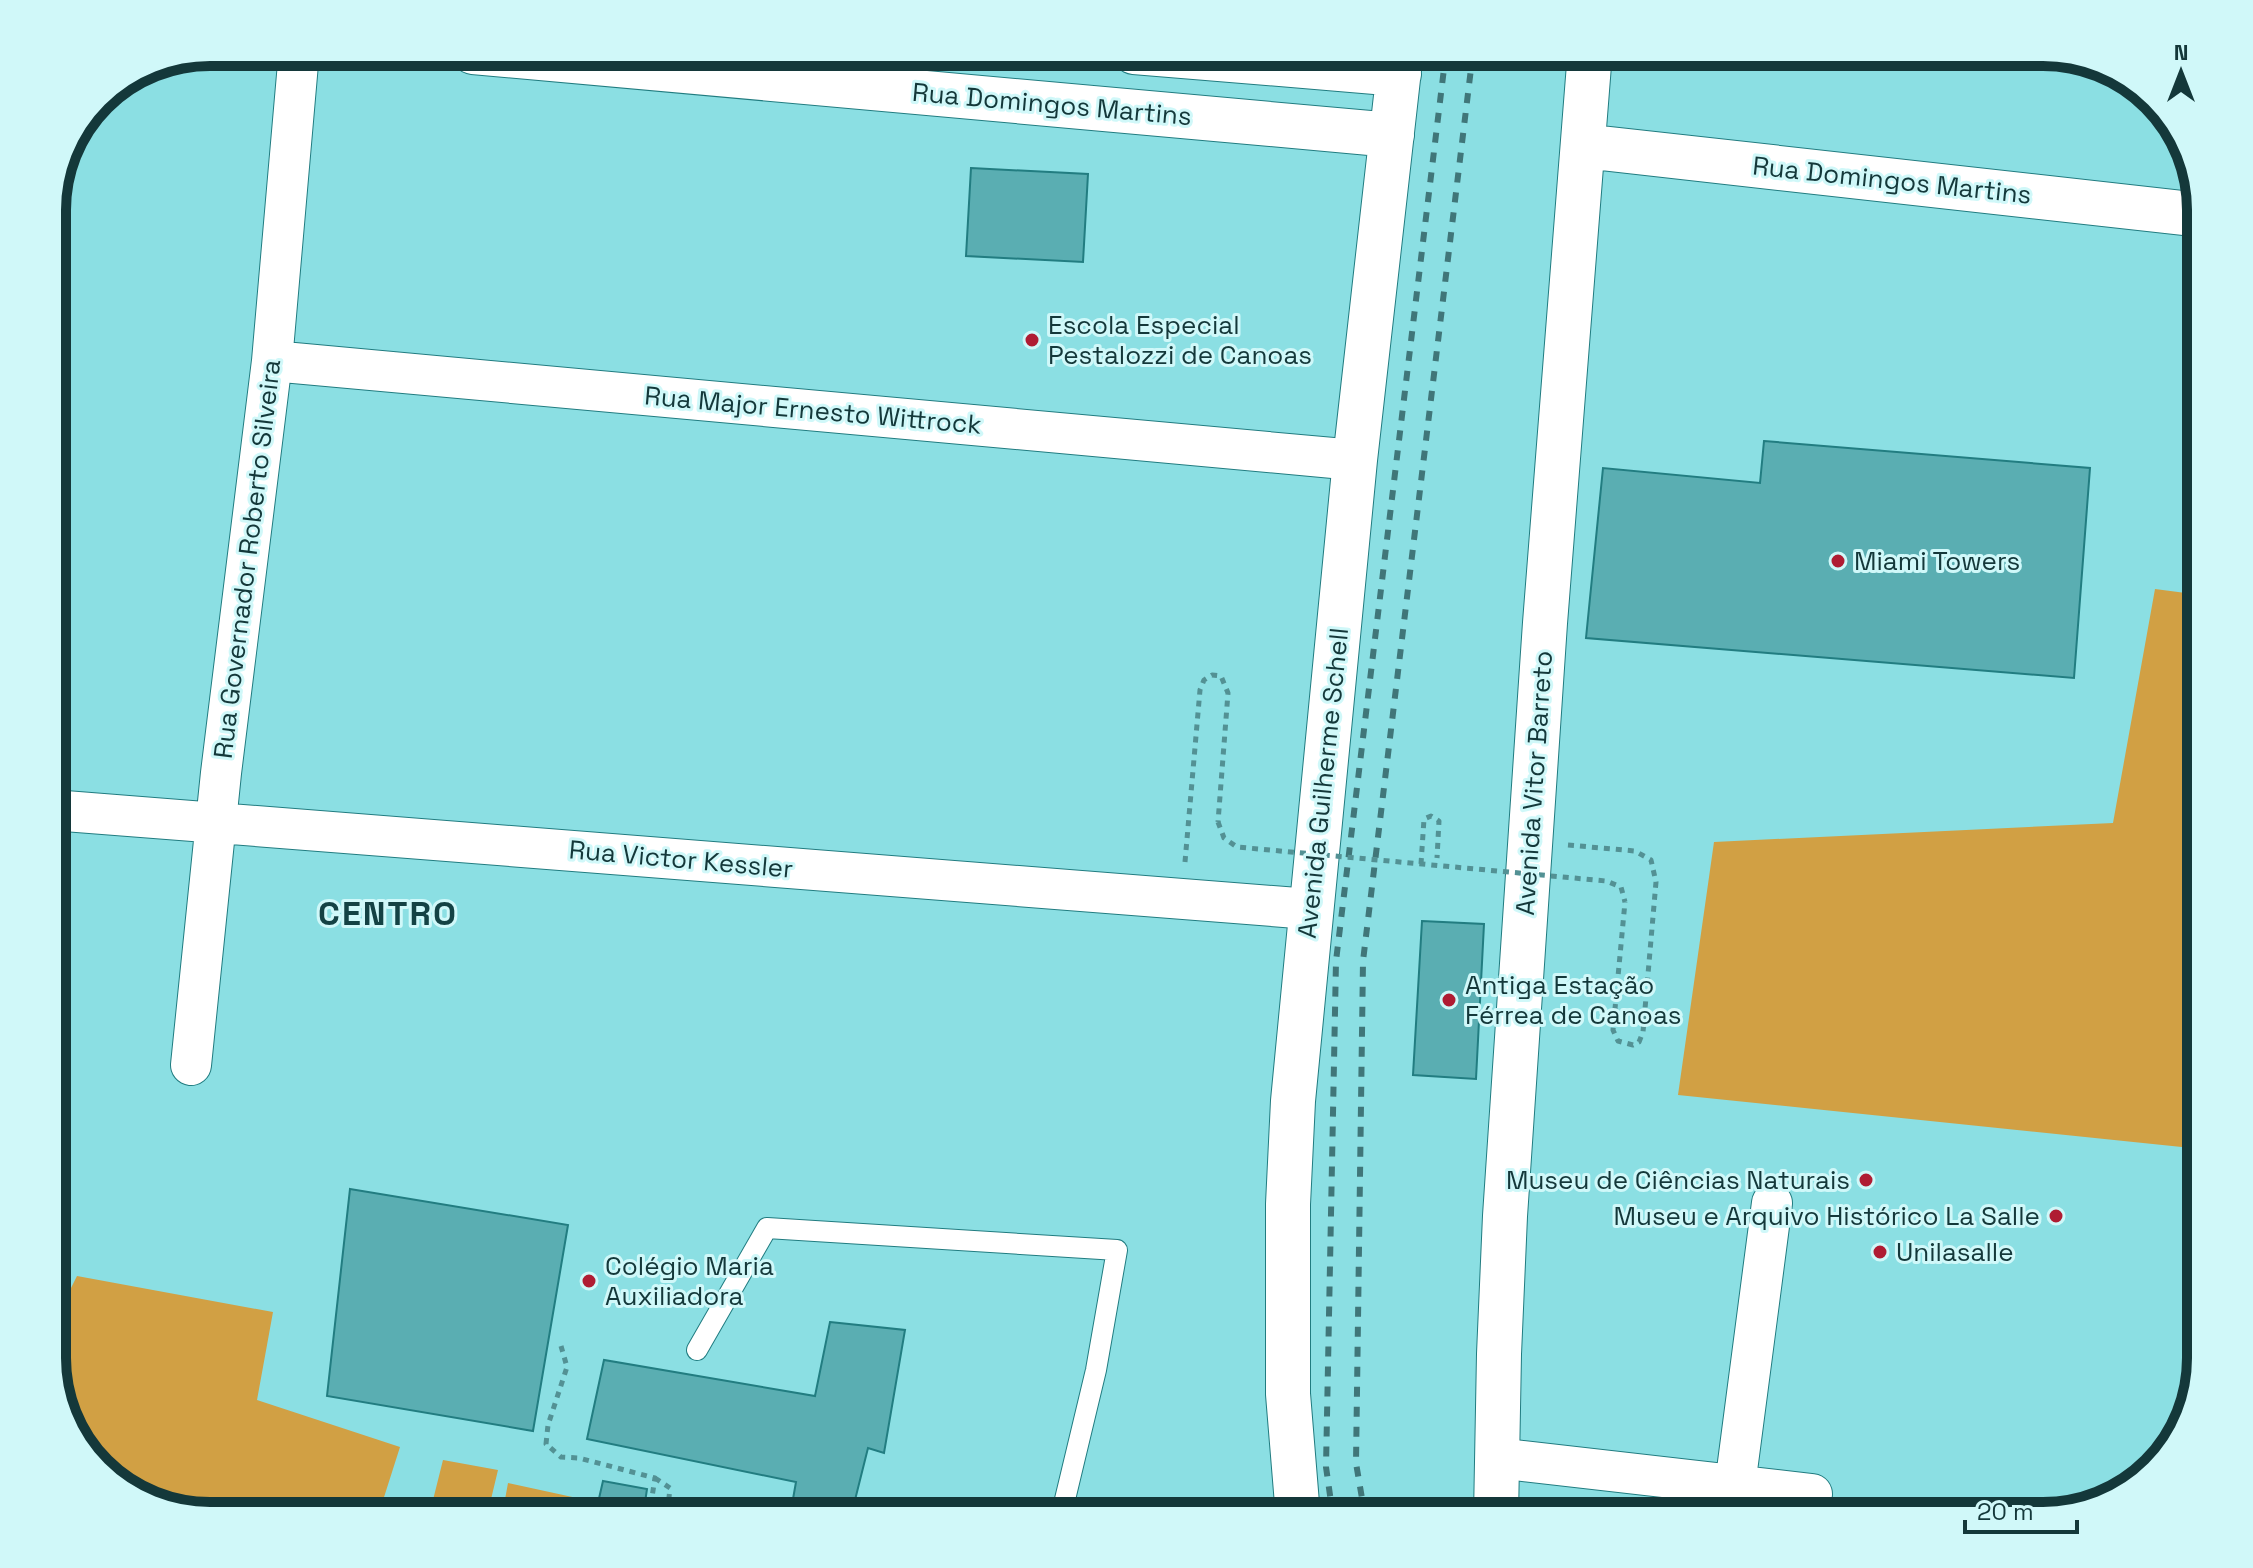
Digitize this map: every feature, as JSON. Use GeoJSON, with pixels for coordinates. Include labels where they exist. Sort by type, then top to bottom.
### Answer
{"type":"FeatureCollection","features":[{"type":"Feature","properties":{"kind":"main road","name":"Rua Domingos Martins"},"geometry":{"type":"LineString","coordinates":[[627,66],[1392,135]]}},
{"type":"Feature","properties":{"kind":"main road"},"geometry":{"type":"LineString","coordinates":[[1200,118],[1205,66]]}},
{"type":"Feature","properties":{"kind":"main road","name":"Avenida Guilherme Schell"},"geometry":{"type":"LineString","coordinates":[[1297,1502],[1288,1394],[1288,1204],[1293,1101],[1355,460],[1400,66]]}},
{"type":"Feature","properties":{"kind":"main road","name":"Avenida Vitor Barreto"},"geometry":{"type":"LineString","coordinates":[[1496,1502],[1505,1216],[1545,623],[1589,66]]}},
{"type":"Feature","properties":{"kind":"main road","name":"Rua Domingos Martins"},"geometry":{"type":"LineString","coordinates":[[1583,146],[2187,213]]}},
{"type":"Feature","properties":{"kind":"street","name":"Rua Governador Roberto Silveira"},"geometry":{"type":"LineString","coordinates":[[191,1065],[216,823],[272,361],[298,66]]}},
{"type":"Feature","properties":{"kind":"street","name":"Rua Major Ernesto Wittrock"},"geometry":{"type":"LineString","coordinates":[[272,361],[1355,460]]}},
{"type":"Feature","properties":{"kind":"street","name":"Rua Victor Kessler"},"geometry":{"type":"LineString","coordinates":[[66,811],[1310,909]]}},
{"type":"Feature","properties":{"kind":"street"},"geometry":{"type":"LineString","coordinates":[[1732,1501],[1772,1203]]}},
{"type":"Feature","properties":{"kind":"street"},"geometry":{"type":"LineString","coordinates":[[1497,1458],[1732,1501],[1812,1494]]}},
{"type":"Feature","properties":{"kind":"lane"},"geometry":{"type":"LineString","coordinates":[[697,1350],[767,1228],[1117,1250],[1096,1370],[1064,1502]]}},
{"type":"Feature","properties":{"kind":"path"},"geometry":{"type":"LineString","coordinates":[[1186,854],[1200,690],[1204,680],[1212,675],[1221,676],[1228,693],[1218,822],[1224,838],[1237,847],[1606,881],[1621,887],[1625,902],[1613,1030],[1618,1041],[1633,1045],[1643,1037],[1656,882],[1651,860],[1635,851],[1531,842]]}},
{"type":"Feature","properties":{"kind":"path"},"geometry":{"type":"LineString","coordinates":[[1421,864],[1424,819],[1431,816],[1439,821],[1437,858]]}},
{"type":"Feature","properties":{"kind":"path"},"geometry":{"type":"LineString","coordinates":[[561,1346],[567,1367],[548,1425],[546,1444],[561,1457],[579,1458],[655,1478],[670,1488],[668,1502]]}},
{"type":"Feature","properties":{"kind":"path"},"geometry":{"type":"LineString","coordinates":[[651,1502],[655,1478]]}},
{"type":"Feature","properties":{"kind":"shaded area"},"geometry":{"type":"Polygon","coordinates":[[[2155,589],[2187,593],[2187,1148],[1678,1095],[1714,842],[2113,823],[2155,589]]]}},
{"type":"Feature","properties":{"kind":"shaded area"},"geometry":{"type":"Polygon","coordinates":[[[77,1276],[273,1312],[257,1400],[400,1447],[382,1502],[191,1501],[163,1494],[130,1478],[96,1446],[74,1405],[66,1368],[66,1298],[77,1276]]]}},
{"type":"Feature","properties":{"kind":"shaded area"},"geometry":{"type":"Polygon","coordinates":[[[443,1460],[498,1470],[490,1502],[432,1502],[443,1460]]]}},
{"type":"Feature","properties":{"kind":"shaded area"},"geometry":{"type":"Polygon","coordinates":[[[508,1483],[577,1498],[576,1502],[505,1502],[508,1483]]]}},
{"type":"Feature","properties":{"kind":"building"},"geometry":{"type":"Polygon","coordinates":[[[971,168],[1088,174],[1083,262],[966,256],[971,168]]]}},
{"type":"Feature","properties":{"kind":"building","name":"Miami Towers"},"geometry":{"type":"Polygon","coordinates":[[[1764,441],[2090,468],[2074,678],[1586,638],[1603,468],[1760,483],[1764,441]]]}},
{"type":"Feature","properties":{"kind":"building","name":"Antiga Estação Férrea de Canoas"},"geometry":{"type":"Polygon","coordinates":[[[1422,921],[1484,924],[1476,1079],[1413,1075],[1422,921]]]}},
{"type":"Feature","properties":{"kind":"building"},"geometry":{"type":"Polygon","coordinates":[[[350,1189],[568,1225],[533,1431],[327,1396],[350,1189]]]}},
{"type":"Feature","properties":{"kind":"building"},"geometry":{"type":"Polygon","coordinates":[[[830,1322],[905,1330],[884,1453],[868,1448],[854,1502],[792,1502],[796,1482],[587,1439],[604,1360],[815,1396],[830,1322]]]}},
{"type":"Feature","properties":{"kind":"building"},"geometry":{"type":"Polygon","coordinates":[[[603,1481],[647,1489],[645,1502],[598,1502],[603,1481]]]}},
{"type":"Feature","properties":{"kind":"railway"},"geometry":{"type":"LineString","coordinates":[[1331,1502],[1326,1467],[1336,961],[1444,66]]}},
{"type":"Feature","properties":{"kind":"railway"},"geometry":{"type":"LineString","coordinates":[[1363,1502],[1356,1463],[1363,961],[1471,66]]}},
{"type":"Feature","properties":{"kind":"place","name":"Escola Especial Pestalozzi de Canoas"},"geometry":{"type":"Point","coordinates":[1032,340]}},
{"type":"Feature","properties":{"kind":"place","name":"Miami Towers"},"geometry":{"type":"Point","coordinates":[1838,561]}},
{"type":"Feature","properties":{"kind":"place","name":"Antiga Estação Férrea de Canoas"},"geometry":{"type":"Point","coordinates":[1449,1000]}},
{"type":"Feature","properties":{"kind":"place","name":"Museu de Ciências Naturais"},"geometry":{"type":"Point","coordinates":[1866,1180]}},
{"type":"Feature","properties":{"kind":"place","name":"Museu e Arquivo Histórico La Salle"},"geometry":{"type":"Point","coordinates":[2056,1216]}},
{"type":"Feature","properties":{"kind":"place","name":"Unilasalle"},"geometry":{"type":"Point","coordinates":[1880,1252]}},
{"type":"Feature","properties":{"kind":"place","name":"Colégio Maria Auxiliadora"},"geometry":{"type":"Point","coordinates":[589,1281]}},
{"type":"Feature","properties":{"kind":"district","name":"CENTRO"},"geometry":{"type":"Point","coordinates":[388,913]}}]}
